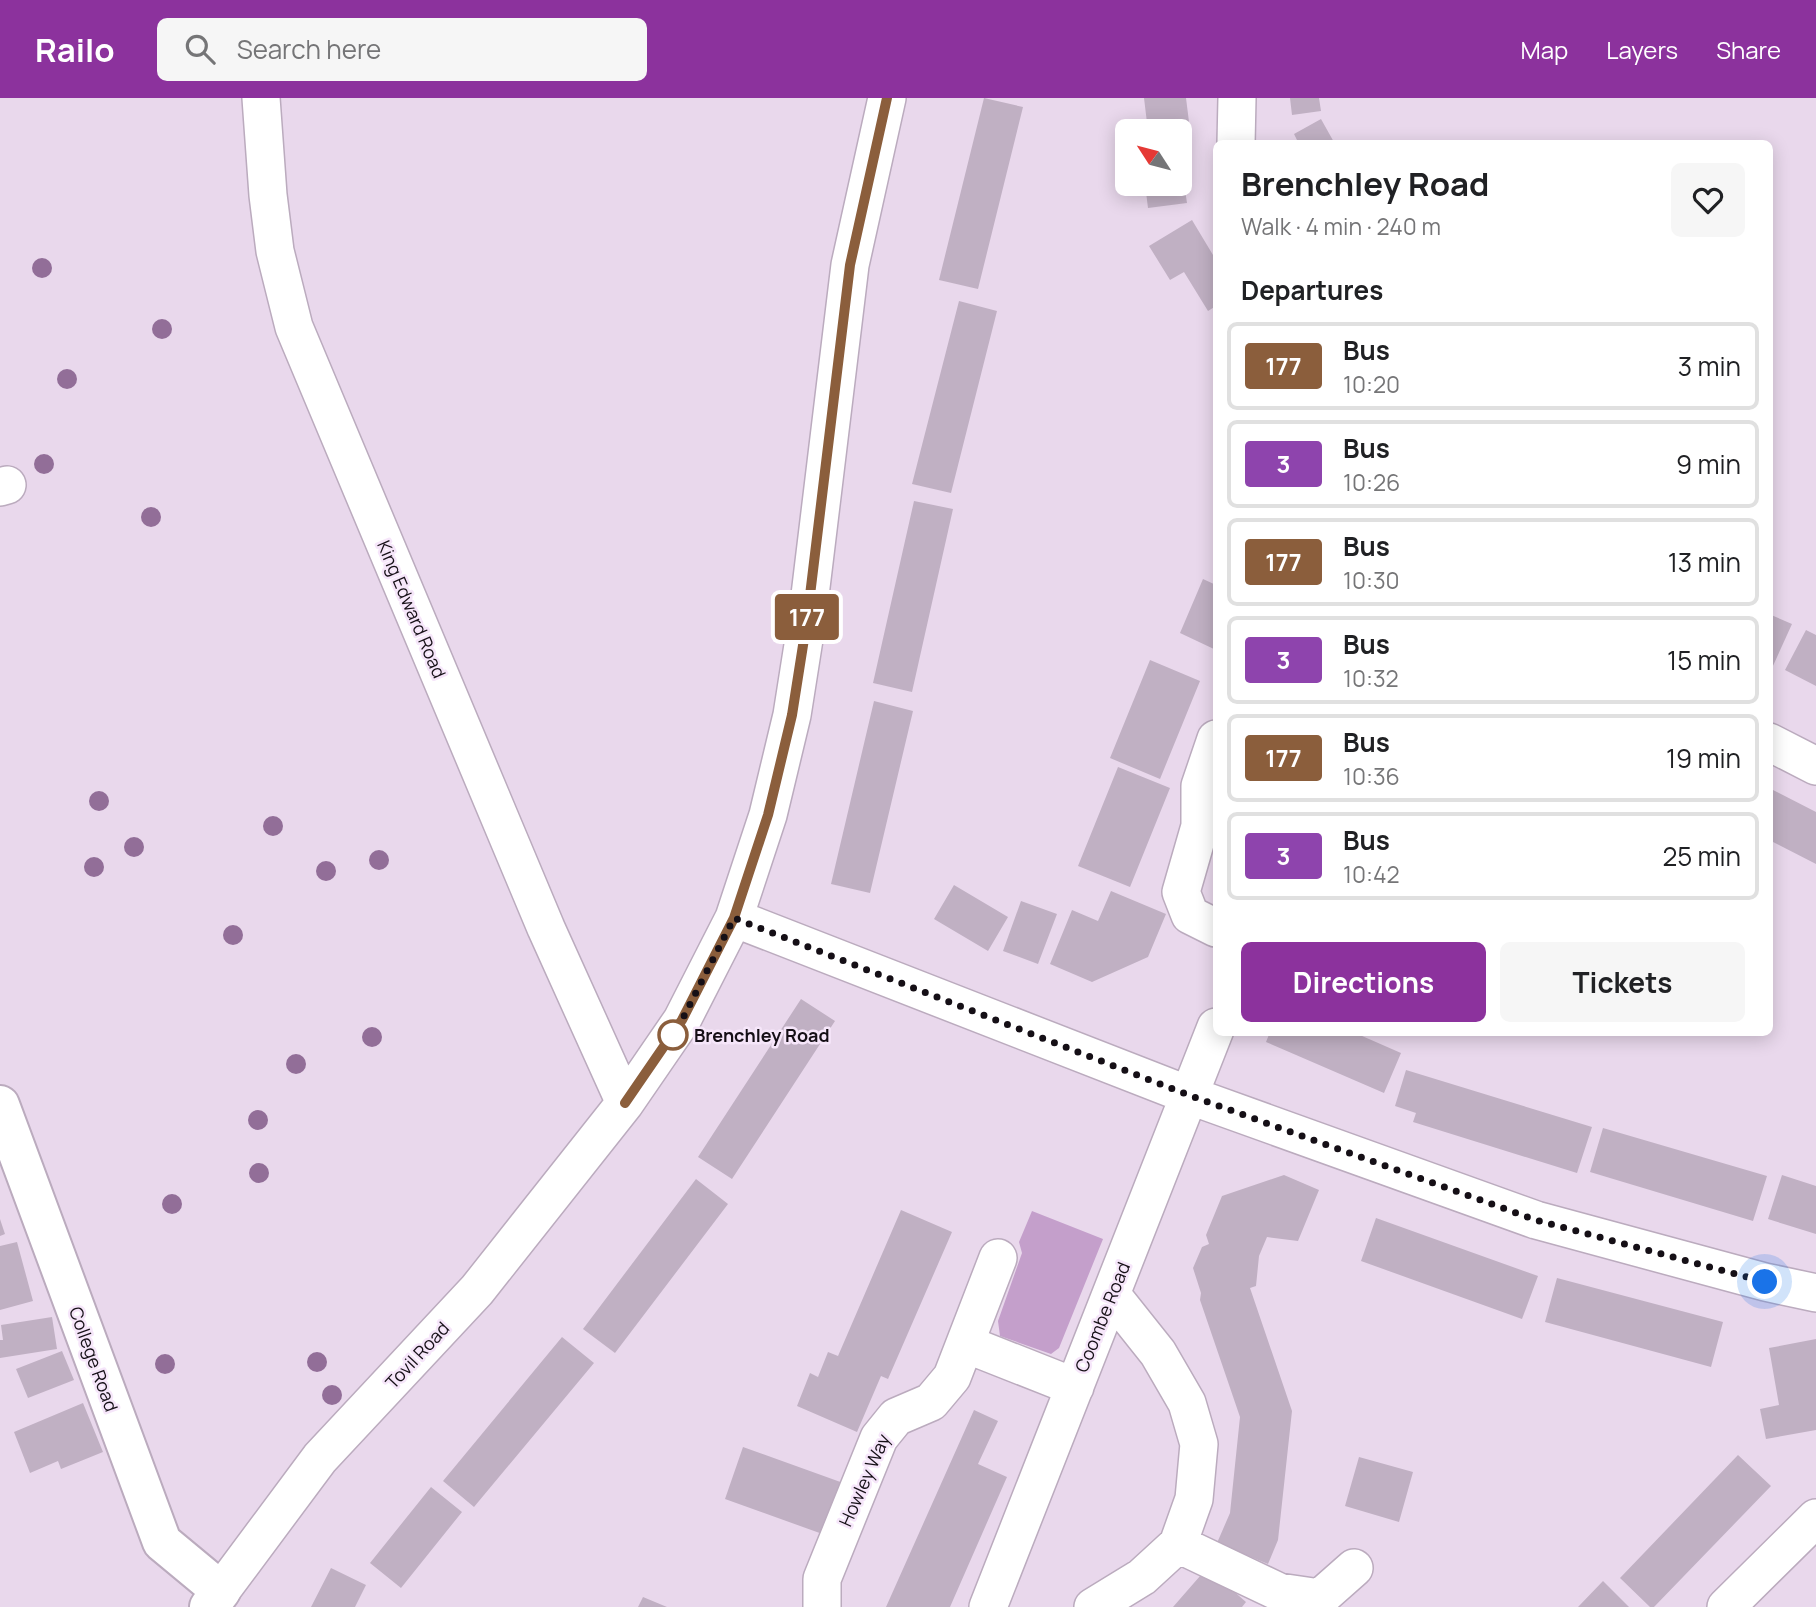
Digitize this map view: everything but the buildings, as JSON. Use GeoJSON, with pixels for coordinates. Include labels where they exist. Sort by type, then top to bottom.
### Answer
{"type":"FeatureCollection","features":[{"type":"Feature","properties":{"kind":"main road","name":"College Road"},"geometry":{"type":"LineString","coordinates":[[0,1105],[162,1542],[215,1599]]}},
{"type":"Feature","properties":{"kind":"street","name":"King Edward Road"},"geometry":{"type":"LineString","coordinates":[[261,98],[275,251],[294,327],[546,928],[625,1103]]}},
{"type":"Feature","properties":{"kind":"street","name":"Tovil Road"},"geometry":{"type":"LineString","coordinates":[[215,1599],[320,1458],[477,1290],[625,1103],[682,1020],[734,918],[768,815],[792,715],[807,620],[850,265],[887,98]]}},
{"type":"Feature","properties":{"kind":"street"},"geometry":{"type":"LineString","coordinates":[[1236,140],[1237,98]]}},
{"type":"Feature","properties":{"kind":"street"},"geometry":{"type":"LineString","coordinates":[[1773,744],[1816,766]]}},
{"type":"Feature","properties":{"kind":"street"},"geometry":{"type":"LineString","coordinates":[[1213,748],[1200,786],[1200,826],[1181,892],[1190,915],[1213,926]]}},
{"type":"Feature","properties":{"kind":"street"},"geometry":{"type":"LineString","coordinates":[[734,918],[1191,1096],[1536,1220],[1765,1282],[1816,1293]]}},
{"type":"Feature","properties":{"kind":"street","name":"Coombe Road"},"geometry":{"type":"LineString","coordinates":[[988,1607],[1213,1035]]}},
{"type":"Feature","properties":{"kind":"street","name":"Howley Way"},"geometry":{"type":"LineString","coordinates":[[822,1607],[822,1579],[879,1438],[896,1417],[931,1402],[952,1377],[998,1258]]}},
{"type":"Feature","properties":{"kind":"street"},"geometry":{"type":"LineString","coordinates":[[1093,1607],[1142,1577],[1178,1545],[1194,1499],[1199,1444],[1187,1403],[1158,1353],[1111,1294]]}},
{"type":"Feature","properties":{"kind":"street"},"geometry":{"type":"LineString","coordinates":[[966,1344],[1075,1387]]}},
{"type":"Feature","properties":{"kind":"street"},"geometry":{"type":"LineString","coordinates":[[1726,1607],[1816,1518]]}},
{"type":"Feature","properties":{"kind":"street"},"geometry":{"type":"LineString","coordinates":[[1178,1545],[1279,1592],[1320,1602],[1354,1568]]}},
{"type":"Feature","properties":{"kind":"shaded area"},"geometry":{"type":"Polygon","coordinates":[[[1032,1211],[1103,1239],[1059,1348],[1051,1354],[1000,1336],[998,1321],[1022,1253],[1019,1242],[1032,1211]]]}},
{"type":"Feature","properties":{"kind":"bus line","name":"177"},"geometry":{"type":"LineString","coordinates":[[625,1103],[682,1020],[734,918],[768,815],[792,715],[807,620],[850,265],[887,98]]}},
{"type":"Feature","properties":{"kind":"place","name":"Brenchley Road"},"geometry":{"type":"Point","coordinates":[673,1035]}},
{"type":"Feature","properties":{"kind":"route"},"geometry":{"type":"LineString","coordinates":[[673,1035],[668,1041],[682,1020],[734,918],[1191,1096],[1536,1220],[1765,1282]]}}]}
